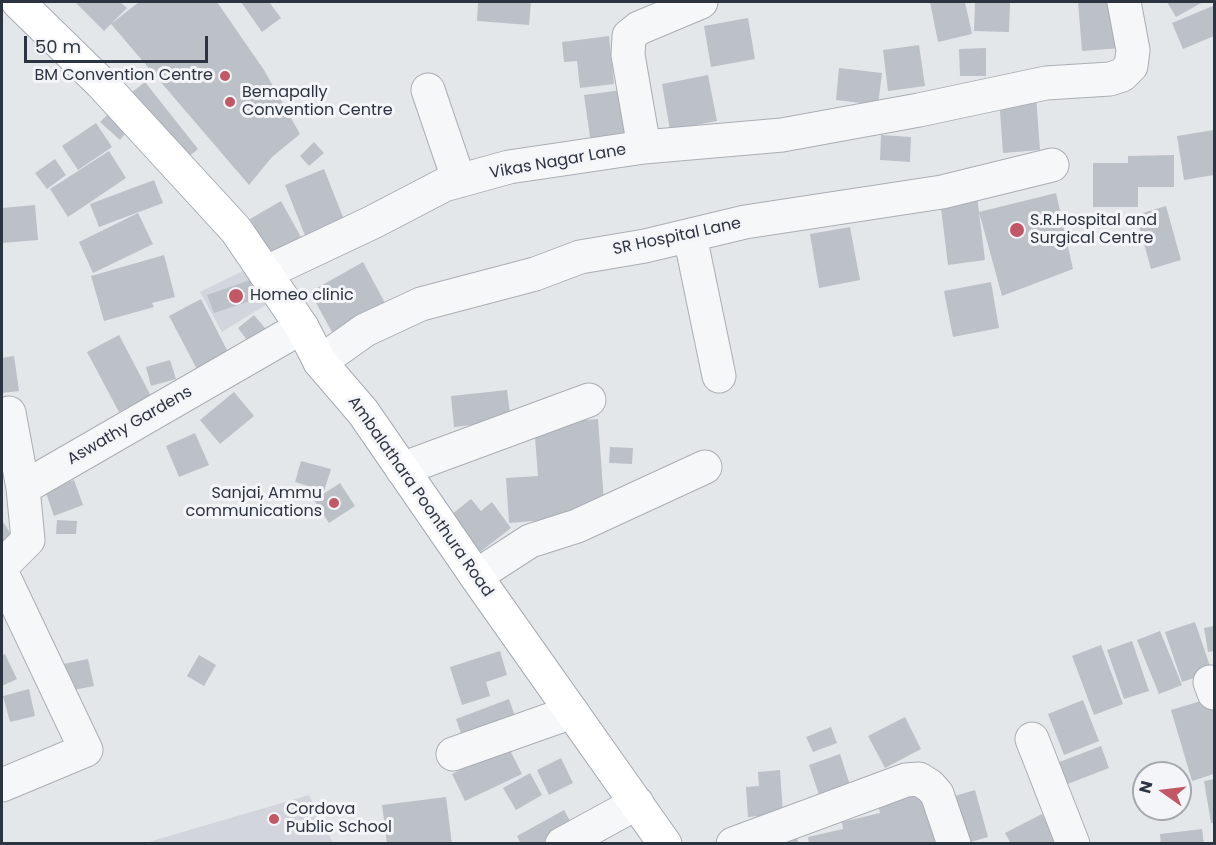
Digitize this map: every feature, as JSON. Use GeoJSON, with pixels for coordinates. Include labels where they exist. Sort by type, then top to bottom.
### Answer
{"type":"FeatureCollection","features":[{"type":"Feature","properties":{"kind":"main road","name":"Ambalathara Poonthura Road"},"geometry":{"type":"LineString","coordinates":[[18,2],[102,84],[236,230],[302,327],[320,362],[363,412],[665,843]]}},
{"type":"Feature","properties":{"kind":"street","name":"Vikas Nagar Lane"},"geometry":{"type":"LineString","coordinates":[[265,273],[373,222],[444,185],[508,167],[644,147],[628,55],[629,36],[639,28],[701,2]]}},
{"type":"Feature","properties":{"kind":"street"},"geometry":{"type":"LineString","coordinates":[[644,147],[782,135],[919,110],[1046,83],[1110,79],[1122,75],[1131,66],[1133,50],[1124,2]]}},
{"type":"Feature","properties":{"kind":"street"},"geometry":{"type":"LineString","coordinates":[[428,90],[459,181]]}},
{"type":"Feature","properties":{"kind":"street","name":"SR Hospital Lane"},"geometry":{"type":"LineString","coordinates":[[320,362],[365,330],[421,304],[535,274],[580,257],[645,246],[745,222],[942,192],[1052,165]]}},
{"type":"Feature","properties":{"kind":"street"},"geometry":{"type":"LineString","coordinates":[[690,236],[720,376]]}},
{"type":"Feature","properties":{"kind":"street","name":"Aswathy Gardens"},"geometry":{"type":"LineString","coordinates":[[23,488],[302,327]]}},
{"type":"Feature","properties":{"kind":"street"},"geometry":{"type":"LineString","coordinates":[[402,469],[589,400]]}},
{"type":"Feature","properties":{"kind":"street"},"geometry":{"type":"LineString","coordinates":[[2,566],[28,540],[23,488],[9,413]]}},
{"type":"Feature","properties":{"kind":"street"},"geometry":{"type":"LineString","coordinates":[[476,576],[530,541],[577,526],[705,467]]}},
{"type":"Feature","properties":{"kind":"street"},"geometry":{"type":"LineString","coordinates":[[2,573],[86,750],[2,785]]}},
{"type":"Feature","properties":{"kind":"street"},"geometry":{"type":"LineString","coordinates":[[453,754],[572,712]]}},
{"type":"Feature","properties":{"kind":"street"},"geometry":{"type":"LineString","coordinates":[[1032,739],[1073,843]]}},
{"type":"Feature","properties":{"kind":"street"},"geometry":{"type":"LineString","coordinates":[[733,843],[906,780],[919,779],[937,794],[954,843]]}},
{"type":"Feature","properties":{"kind":"street"},"geometry":{"type":"LineString","coordinates":[[562,843],[637,804]]}},
{"type":"Feature","properties":{"kind":"shaded area","name":"Homeo clinic"},"geometry":{"type":"Polygon","coordinates":[[[251,267],[272,301],[222,332],[200,292],[251,267]]]}},
{"type":"Feature","properties":{"kind":"shaded area","name":"Cordova Public School"},"geometry":{"type":"Polygon","coordinates":[[[309,795],[333,843],[145,843],[309,795]]]}},
{"type":"Feature","properties":{"kind":"building"},"geometry":{"type":"Polygon","coordinates":[[[75,2],[120,2],[127,8],[104,31],[75,2]]]}},
{"type":"Feature","properties":{"kind":"building","name":"Bemapally Convention Centre"},"geometry":{"type":"Polygon","coordinates":[[[139,2],[217,2],[264,70],[300,134],[272,157],[249,185],[111,24],[139,2]]]}},
{"type":"Feature","properties":{"kind":"building"},"geometry":{"type":"Polygon","coordinates":[[[241,2],[269,2],[281,18],[262,32],[241,2]]]}},
{"type":"Feature","properties":{"kind":"building"},"geometry":{"type":"Polygon","coordinates":[[[478,2],[531,2],[529,25],[477,21],[478,2]]]}},
{"type":"Feature","properties":{"kind":"building"},"geometry":{"type":"Polygon","coordinates":[[[930,2],[965,2],[972,34],[938,42],[930,2]]]}},
{"type":"Feature","properties":{"kind":"building"},"geometry":{"type":"Polygon","coordinates":[[[975,2],[1010,2],[1009,32],[974,31],[975,2]]]}},
{"type":"Feature","properties":{"kind":"building"},"geometry":{"type":"Polygon","coordinates":[[[1078,2],[1117,2],[1121,48],[1082,51],[1078,2]]]}},
{"type":"Feature","properties":{"kind":"building"},"geometry":{"type":"Polygon","coordinates":[[[1167,2],[1203,2],[1176,17],[1167,2]]]}},
{"type":"Feature","properties":{"kind":"building"},"geometry":{"type":"Polygon","coordinates":[[[1213,6],[1214,36],[1183,49],[1172,23],[1213,6]]]}},
{"type":"Feature","properties":{"kind":"building"},"geometry":{"type":"Polygon","coordinates":[[[748,18],[755,59],[711,67],[704,26],[748,18]]]}},
{"type":"Feature","properties":{"kind":"building"},"geometry":{"type":"Polygon","coordinates":[[[609,36],[614,84],[580,88],[577,61],[564,62],[562,42],[609,36]]]}},
{"type":"Feature","properties":{"kind":"building"},"geometry":{"type":"Polygon","coordinates":[[[919,45],[925,86],[888,91],[883,50],[919,45]]]}},
{"type":"Feature","properties":{"kind":"building"},"geometry":{"type":"Polygon","coordinates":[[[986,48],[986,76],[960,76],[959,49],[986,48]]]}},
{"type":"Feature","properties":{"kind":"building"},"geometry":{"type":"Polygon","coordinates":[[[839,68],[882,73],[878,105],[836,100],[839,68]]]}},
{"type":"Feature","properties":{"kind":"building"},"geometry":{"type":"Polygon","coordinates":[[[708,75],[717,121],[670,130],[662,84],[708,75]]]}},
{"type":"Feature","properties":{"kind":"building"},"geometry":{"type":"Polygon","coordinates":[[[145,82],[198,149],[181,163],[127,96],[145,82]]]}},
{"type":"Feature","properties":{"kind":"building"},"geometry":{"type":"Polygon","coordinates":[[[622,90],[629,138],[591,144],[584,95],[622,90]]]}},
{"type":"Feature","properties":{"kind":"building"},"geometry":{"type":"Polygon","coordinates":[[[1036,95],[1040,150],[1003,153],[999,98],[1036,95]]]}},
{"type":"Feature","properties":{"kind":"building"},"geometry":{"type":"Polygon","coordinates":[[[109,113],[128,130],[120,140],[100,122],[109,113]]]}},
{"type":"Feature","properties":{"kind":"building"},"geometry":{"type":"Polygon","coordinates":[[[96,123],[112,147],[78,170],[62,146],[96,123]]]}},
{"type":"Feature","properties":{"kind":"building"},"geometry":{"type":"Polygon","coordinates":[[[1214,130],[1214,175],[1184,180],[1177,136],[1214,130]]]}},
{"type":"Feature","properties":{"kind":"building"},"geometry":{"type":"Polygon","coordinates":[[[881,135],[911,137],[910,162],[880,160],[881,135]]]}},
{"type":"Feature","properties":{"kind":"building"},"geometry":{"type":"Polygon","coordinates":[[[314,142],[324,153],[309,166],[300,156],[314,142]]]}},
{"type":"Feature","properties":{"kind":"building"},"geometry":{"type":"Polygon","coordinates":[[[109,151],[126,178],[68,217],[50,189],[109,151]]]}},
{"type":"Feature","properties":{"kind":"building"},"geometry":{"type":"Polygon","coordinates":[[[1174,155],[1174,187],[1138,187],[1138,207],[1093,207],[1093,163],[1128,163],[1128,156],[1174,155]]]}},
{"type":"Feature","properties":{"kind":"building"},"geometry":{"type":"Polygon","coordinates":[[[55,159],[66,175],[47,189],[35,173],[55,159]]]}},
{"type":"Feature","properties":{"kind":"building"},"geometry":{"type":"Polygon","coordinates":[[[324,169],[345,222],[306,238],[285,185],[324,169]]]}},
{"type":"Feature","properties":{"kind":"building"},"geometry":{"type":"Polygon","coordinates":[[[154,180],[163,203],[99,227],[90,204],[154,180]]]}},
{"type":"Feature","properties":{"kind":"building"},"geometry":{"type":"Polygon","coordinates":[[[1056,193],[1073,269],[1002,296],[979,212],[1056,193]]]}},
{"type":"Feature","properties":{"kind":"building"},"geometry":{"type":"Polygon","coordinates":[[[977,196],[985,260],[948,265],[940,200],[977,196]]]}},
{"type":"Feature","properties":{"kind":"building"},"geometry":{"type":"Polygon","coordinates":[[[281,201],[307,248],[276,266],[250,219],[281,201]]]}},
{"type":"Feature","properties":{"kind":"building"},"geometry":{"type":"Polygon","coordinates":[[[35,205],[38,240],[2,243],[2,208],[35,205]]]}},
{"type":"Feature","properties":{"kind":"building"},"geometry":{"type":"Polygon","coordinates":[[[1166,206],[1181,260],[1151,269],[1136,215],[1166,206]]]}},
{"type":"Feature","properties":{"kind":"building"},"geometry":{"type":"Polygon","coordinates":[[[138,213],[153,244],[93,273],[79,242],[138,213]]]}},
{"type":"Feature","properties":{"kind":"building"},"geometry":{"type":"Polygon","coordinates":[[[850,227],[860,280],[819,288],[810,234],[850,227]]]}},
{"type":"Feature","properties":{"kind":"building"},"geometry":{"type":"Polygon","coordinates":[[[164,255],[175,297],[152,303],[154,307],[104,321],[91,276],[164,255]]]}},
{"type":"Feature","properties":{"kind":"building"},"geometry":{"type":"Polygon","coordinates":[[[363,262],[385,303],[332,332],[310,292],[363,262]]]}},
{"type":"Feature","properties":{"kind":"building"},"geometry":{"type":"Polygon","coordinates":[[[250,280],[256,299],[214,313],[207,295],[250,280]]]}},
{"type":"Feature","properties":{"kind":"building"},"geometry":{"type":"Polygon","coordinates":[[[991,282],[999,328],[953,337],[944,291],[991,282]]]}},
{"type":"Feature","properties":{"kind":"building"},"geometry":{"type":"Polygon","coordinates":[[[201,299],[231,358],[200,375],[169,316],[201,299]]]}},
{"type":"Feature","properties":{"kind":"building"},"geometry":{"type":"Polygon","coordinates":[[[254,315],[270,334],[253,348],[238,328],[254,315]]]}},
{"type":"Feature","properties":{"kind":"building"},"geometry":{"type":"Polygon","coordinates":[[[119,335],[151,396],[119,412],[87,352],[119,335]]]}},
{"type":"Feature","properties":{"kind":"building"},"geometry":{"type":"Polygon","coordinates":[[[14,356],[19,391],[2,393],[2,358],[14,356]]]}},
{"type":"Feature","properties":{"kind":"building"},"geometry":{"type":"Polygon","coordinates":[[[170,360],[176,379],[151,386],[146,367],[170,360]]]}},
{"type":"Feature","properties":{"kind":"building"},"geometry":{"type":"Polygon","coordinates":[[[507,390],[511,421],[454,427],[451,396],[507,390]]]}},
{"type":"Feature","properties":{"kind":"building"},"geometry":{"type":"Polygon","coordinates":[[[234,392],[254,416],[220,444],[200,420],[234,392]]]}},
{"type":"Feature","properties":{"kind":"building"},"geometry":{"type":"Polygon","coordinates":[[[598,419],[604,502],[583,504],[584,517],[509,523],[506,478],[538,476],[534,424],[598,419]]]}},
{"type":"Feature","properties":{"kind":"building"},"geometry":{"type":"Polygon","coordinates":[[[195,433],[209,465],[179,477],[166,446],[195,433]]]}},
{"type":"Feature","properties":{"kind":"building"},"geometry":{"type":"Polygon","coordinates":[[[610,447],[633,448],[632,464],[609,463],[610,447]]]}},
{"type":"Feature","properties":{"kind":"building"},"geometry":{"type":"Polygon","coordinates":[[[301,461],[331,469],[324,491],[295,482],[301,461]]]}},
{"type":"Feature","properties":{"kind":"building"},"geometry":{"type":"Polygon","coordinates":[[[74,480],[83,505],[54,516],[45,490],[74,480]]]}},
{"type":"Feature","properties":{"kind":"building","name":"Sanjai, Ammu communications"},"geometry":{"type":"Polygon","coordinates":[[[340,483],[355,506],[329,523],[314,500],[340,483]]]}},
{"type":"Feature","properties":{"kind":"building"},"geometry":{"type":"Polygon","coordinates":[[[471,499],[481,511],[492,502],[511,528],[480,552],[451,515],[471,499]]]}},
{"type":"Feature","properties":{"kind":"building"},"geometry":{"type":"Polygon","coordinates":[[[2,520],[12,536],[2,543],[2,520]]]}},
{"type":"Feature","properties":{"kind":"building"},"geometry":{"type":"Polygon","coordinates":[[[57,520],[77,521],[76,534],[56,534],[57,520]]]}},
{"type":"Feature","properties":{"kind":"building"},"geometry":{"type":"Polygon","coordinates":[[[1195,622],[1212,672],[1182,682],[1165,632],[1195,622]]]}},
{"type":"Feature","properties":{"kind":"building"},"geometry":{"type":"Polygon","coordinates":[[[1214,626],[1214,651],[1208,652],[1204,628],[1214,626]]]}},
{"type":"Feature","properties":{"kind":"building"},"geometry":{"type":"Polygon","coordinates":[[[1160,631],[1182,685],[1159,694],[1137,640],[1160,631]]]}},
{"type":"Feature","properties":{"kind":"building"},"geometry":{"type":"Polygon","coordinates":[[[1132,641],[1149,691],[1124,699],[1107,650],[1132,641]]]}},
{"type":"Feature","properties":{"kind":"building"},"geometry":{"type":"Polygon","coordinates":[[[1101,645],[1123,704],[1094,715],[1072,656],[1101,645]]]}},
{"type":"Feature","properties":{"kind":"building"},"geometry":{"type":"Polygon","coordinates":[[[500,651],[507,675],[486,682],[490,696],[462,705],[450,667],[500,651]]]}},
{"type":"Feature","properties":{"kind":"building"},"geometry":{"type":"Polygon","coordinates":[[[5,654],[17,679],[2,686],[2,655],[5,654]]]}},
{"type":"Feature","properties":{"kind":"building"},"geometry":{"type":"Polygon","coordinates":[[[199,655],[216,665],[204,686],[187,676],[199,655]]]}},
{"type":"Feature","properties":{"kind":"building"},"geometry":{"type":"Polygon","coordinates":[[[88,659],[94,686],[68,691],[63,664],[88,659]]]}},
{"type":"Feature","properties":{"kind":"building"},"geometry":{"type":"Polygon","coordinates":[[[29,689],[35,716],[10,722],[3,696],[29,689]]]}},
{"type":"Feature","properties":{"kind":"building"},"geometry":{"type":"Polygon","coordinates":[[[1211,698],[1214,711],[1214,774],[1192,781],[1192,761],[1186,761],[1171,710],[1211,698]]]}},
{"type":"Feature","properties":{"kind":"building"},"geometry":{"type":"Polygon","coordinates":[[[509,699],[517,722],[464,742],[456,719],[509,699]]]}},
{"type":"Feature","properties":{"kind":"building"},"geometry":{"type":"Polygon","coordinates":[[[1083,700],[1099,741],[1064,755],[1048,714],[1083,700]]]}},
{"type":"Feature","properties":{"kind":"building"},"geometry":{"type":"Polygon","coordinates":[[[905,717],[921,749],[885,768],[868,736],[905,717]]]}},
{"type":"Feature","properties":{"kind":"building"},"geometry":{"type":"Polygon","coordinates":[[[831,727],[837,743],[813,752],[806,737],[831,727]]]}},
{"type":"Feature","properties":{"kind":"building"},"geometry":{"type":"Polygon","coordinates":[[[508,746],[522,774],[465,801],[452,774],[508,746]]]}},
{"type":"Feature","properties":{"kind":"building"},"geometry":{"type":"Polygon","coordinates":[[[1101,746],[1109,768],[1065,785],[1057,763],[1101,746]]]}},
{"type":"Feature","properties":{"kind":"building"},"geometry":{"type":"Polygon","coordinates":[[[840,754],[850,785],[819,795],[809,765],[840,754]]]}},
{"type":"Feature","properties":{"kind":"building"},"geometry":{"type":"Polygon","coordinates":[[[561,758],[573,783],[549,795],[537,770],[561,758]]]}},
{"type":"Feature","properties":{"kind":"building"},"geometry":{"type":"Polygon","coordinates":[[[780,770],[783,814],[748,817],[746,787],[759,786],[758,772],[780,770]]]}},
{"type":"Feature","properties":{"kind":"building"},"geometry":{"type":"Polygon","coordinates":[[[530,773],[542,795],[516,810],[503,788],[530,773]]]}},
{"type":"Feature","properties":{"kind":"building"},"geometry":{"type":"Polygon","coordinates":[[[1214,779],[1214,823],[1211,823],[1204,781],[1214,779]]]}},
{"type":"Feature","properties":{"kind":"building"},"geometry":{"type":"Polygon","coordinates":[[[975,790],[988,837],[964,844],[948,798],[975,790]]]}},
{"type":"Feature","properties":{"kind":"building"},"geometry":{"type":"Polygon","coordinates":[[[924,793],[936,844],[809,844],[808,837],[843,829],[842,822],[880,813],[878,804],[924,793]]]}},
{"type":"Feature","properties":{"kind":"building"},"geometry":{"type":"Polygon","coordinates":[[[446,797],[452,844],[387,844],[382,805],[446,797]]]}},
{"type":"Feature","properties":{"kind":"building"},"geometry":{"type":"Polygon","coordinates":[[[564,810],[574,828],[547,844],[521,844],[517,836],[564,810]]]}},
{"type":"Feature","properties":{"kind":"building"},"geometry":{"type":"Polygon","coordinates":[[[1042,814],[1056,842],[1011,844],[1005,833],[1042,814]]]}},
{"type":"Feature","properties":{"kind":"building"},"geometry":{"type":"Polygon","coordinates":[[[1202,829],[1204,844],[1161,844],[1160,834],[1202,829]]]}},
{"type":"Feature","properties":{"kind":"building"},"geometry":{"type":"Polygon","coordinates":[[[796,836],[799,844],[778,844],[796,836]]]}},
{"type":"Feature","properties":{"kind":"place","name":"BM Convention Centre"},"geometry":{"type":"Point","coordinates":[225,76]}},
{"type":"Feature","properties":{"kind":"place","name":"Bemapally Convention Centre"},"geometry":{"type":"Point","coordinates":[230,102]}},
{"type":"Feature","properties":{"kind":"place","name":"S.R.Hospital and Surgical Centre"},"geometry":{"type":"Point","coordinates":[1017,230]}},
{"type":"Feature","properties":{"kind":"place","name":"Homeo clinic"},"geometry":{"type":"Point","coordinates":[236,296]}},
{"type":"Feature","properties":{"kind":"place","name":"Sanjai, Ammu communications"},"geometry":{"type":"Point","coordinates":[334,503]}},
{"type":"Feature","properties":{"kind":"place","name":"Cordova Public School"},"geometry":{"type":"Point","coordinates":[274,819]}}]}
